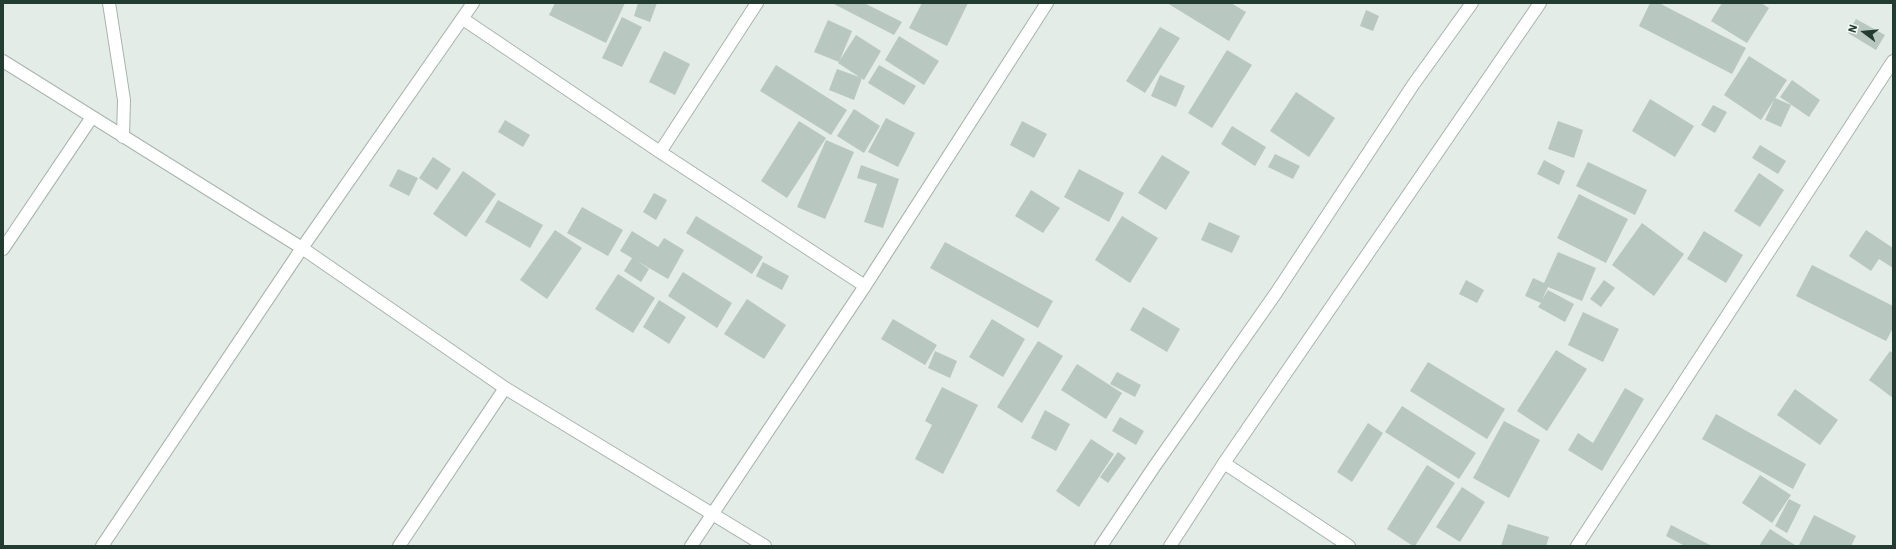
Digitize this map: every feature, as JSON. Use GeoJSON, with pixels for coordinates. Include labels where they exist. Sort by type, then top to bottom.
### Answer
{"type":"FeatureCollection","features":[{"type":"Feature","properties":{"kind":"street"},"geometry":{"type":"LineString","coordinates":[[109,3],[124,100],[123,137]]}},
{"type":"Feature","properties":{"kind":"street"},"geometry":{"type":"LineString","coordinates":[[660,152],[757,3]]}},
{"type":"Feature","properties":{"kind":"street"},"geometry":{"type":"LineString","coordinates":[[691,546],[865,286],[1047,3]]}},
{"type":"Feature","properties":{"kind":"street"},"geometry":{"type":"LineString","coordinates":[[1101,546],[1154,467],[1276,293],[1413,85],[1472,3]]}},
{"type":"Feature","properties":{"kind":"street"},"geometry":{"type":"LineString","coordinates":[[1170,546],[1224,463],[1540,3]]}},
{"type":"Feature","properties":{"kind":"street"},"geometry":{"type":"LineString","coordinates":[[102,546],[302,248],[463,19],[468,4]]}},
{"type":"Feature","properties":{"kind":"street"},"geometry":{"type":"LineString","coordinates":[[463,19],[660,152],[865,286]]}},
{"type":"Feature","properties":{"kind":"street"},"geometry":{"type":"LineString","coordinates":[[3,61],[302,248],[505,388],[765,546]]}},
{"type":"Feature","properties":{"kind":"street"},"geometry":{"type":"LineString","coordinates":[[1577,546],[1893,61]]}},
{"type":"Feature","properties":{"kind":"street"},"geometry":{"type":"LineString","coordinates":[[3,249],[92,117]]}},
{"type":"Feature","properties":{"kind":"street"},"geometry":{"type":"LineString","coordinates":[[399,546],[505,388]]}},
{"type":"Feature","properties":{"kind":"street"},"geometry":{"type":"LineString","coordinates":[[1224,463],[1349,546]]}},
{"type":"Feature","properties":{"kind":"building"},"geometry":{"type":"Polygon","coordinates":[[[555,3],[625,3],[606,43],[549,15],[555,3]]]}},
{"type":"Feature","properties":{"kind":"building"},"geometry":{"type":"Polygon","coordinates":[[[638,3],[657,3],[650,22],[634,16],[638,3]]]}},
{"type":"Feature","properties":{"kind":"building"},"geometry":{"type":"Polygon","coordinates":[[[832,3],[864,3],[902,22],[894,35],[832,3]]]}},
{"type":"Feature","properties":{"kind":"building"},"geometry":{"type":"Polygon","coordinates":[[[922,3],[968,3],[947,46],[909,28],[922,3]]]}},
{"type":"Feature","properties":{"kind":"building"},"geometry":{"type":"Polygon","coordinates":[[[1167,3],[1231,3],[1246,12],[1229,41],[1167,3]]]}},
{"type":"Feature","properties":{"kind":"building"},"geometry":{"type":"Polygon","coordinates":[[[1650,3],[1659,3],[1746,48],[1732,74],[1639,26],[1650,3]]]}},
{"type":"Feature","properties":{"kind":"building"},"geometry":{"type":"Polygon","coordinates":[[[1722,3],[1761,3],[1769,8],[1747,43],[1711,21],[1722,3]]]}},
{"type":"Feature","properties":{"kind":"building"},"geometry":{"type":"Polygon","coordinates":[[[1366,10],[1379,16],[1373,31],[1360,26],[1366,10]]]}},
{"type":"Feature","properties":{"kind":"building"},"geometry":{"type":"Polygon","coordinates":[[[622,17],[642,27],[622,67],[602,58],[622,17]]]}},
{"type":"Feature","properties":{"kind":"building"},"geometry":{"type":"Polygon","coordinates":[[[1856,19],[1885,35],[1876,50],[1848,33],[1856,19]]]}},
{"type":"Feature","properties":{"kind":"building"},"geometry":{"type":"Polygon","coordinates":[[[828,20],[852,31],[839,62],[814,52],[828,20]]]}},
{"type":"Feature","properties":{"kind":"building"},"geometry":{"type":"Polygon","coordinates":[[[1160,27],[1180,38],[1145,93],[1126,81],[1160,27]]]}},
{"type":"Feature","properties":{"kind":"building"},"geometry":{"type":"Polygon","coordinates":[[[856,35],[881,51],[864,80],[838,63],[856,35]]]}},
{"type":"Feature","properties":{"kind":"building"},"geometry":{"type":"Polygon","coordinates":[[[899,36],[939,61],[924,85],[885,60],[899,36]]]}},
{"type":"Feature","properties":{"kind":"building"},"geometry":{"type":"Polygon","coordinates":[[[1227,50],[1252,65],[1212,128],[1188,113],[1227,50]]]}},
{"type":"Feature","properties":{"kind":"building"},"geometry":{"type":"Polygon","coordinates":[[[664,51],[690,64],[675,95],[649,82],[664,51]]]}},
{"type":"Feature","properties":{"kind":"building"},"geometry":{"type":"Polygon","coordinates":[[[1749,56],[1787,80],[1761,120],[1724,95],[1749,56]]]}},
{"type":"Feature","properties":{"kind":"building"},"geometry":{"type":"Polygon","coordinates":[[[776,65],[847,110],[831,135],[760,91],[776,65]]]}},
{"type":"Feature","properties":{"kind":"building"},"geometry":{"type":"Polygon","coordinates":[[[879,65],[916,86],[904,105],[868,83],[879,65]]]}},
{"type":"Feature","properties":{"kind":"building"},"geometry":{"type":"Polygon","coordinates":[[[837,69],[862,78],[854,100],[829,90],[837,69]]]}},
{"type":"Feature","properties":{"kind":"building"},"geometry":{"type":"Polygon","coordinates":[[[1160,75],[1185,86],[1176,107],[1151,96],[1160,75]]]}},
{"type":"Feature","properties":{"kind":"building"},"geometry":{"type":"Polygon","coordinates":[[[1792,80],[1820,100],[1809,117],[1780,97],[1792,80]]]}},
{"type":"Feature","properties":{"kind":"building"},"geometry":{"type":"Polygon","coordinates":[[[1296,92],[1335,118],[1309,157],[1270,131],[1296,92]]]}},
{"type":"Feature","properties":{"kind":"building"},"geometry":{"type":"Polygon","coordinates":[[[1775,98],[1791,105],[1781,127],[1765,120],[1775,98]]]}},
{"type":"Feature","properties":{"kind":"building"},"geometry":{"type":"Polygon","coordinates":[[[1650,99],[1694,126],[1675,157],[1632,131],[1650,99]]]}},
{"type":"Feature","properties":{"kind":"building"},"geometry":{"type":"Polygon","coordinates":[[[1713,105],[1727,112],[1715,133],[1701,125],[1713,105]]]}},
{"type":"Feature","properties":{"kind":"building"},"geometry":{"type":"Polygon","coordinates":[[[854,109],[880,126],[864,153],[837,136],[854,109]]]}},
{"type":"Feature","properties":{"kind":"building"},"geometry":{"type":"Polygon","coordinates":[[[886,118],[915,133],[898,167],[868,152],[886,118]]]}},
{"type":"Feature","properties":{"kind":"building"},"geometry":{"type":"Polygon","coordinates":[[[505,120],[530,135],[523,147],[498,132],[505,120]]]}},
{"type":"Feature","properties":{"kind":"building"},"geometry":{"type":"Polygon","coordinates":[[[799,121],[826,138],[787,198],[761,181],[799,121]]]}},
{"type":"Feature","properties":{"kind":"building"},"geometry":{"type":"Polygon","coordinates":[[[1022,121],[1047,134],[1034,158],[1010,145],[1022,121]]]}},
{"type":"Feature","properties":{"kind":"building"},"geometry":{"type":"Polygon","coordinates":[[[1558,121],[1583,130],[1574,158],[1548,149],[1558,121]]]}},
{"type":"Feature","properties":{"kind":"building"},"geometry":{"type":"Polygon","coordinates":[[[1232,126],[1266,147],[1255,166],[1221,144],[1232,126]]]}},
{"type":"Feature","properties":{"kind":"building"},"geometry":{"type":"Polygon","coordinates":[[[826,140],[854,152],[825,219],[797,207],[826,140]]]}},
{"type":"Feature","properties":{"kind":"building"},"geometry":{"type":"Polygon","coordinates":[[[1760,145],[1786,161],[1778,174],[1752,158],[1760,145]]]}},
{"type":"Feature","properties":{"kind":"building"},"geometry":{"type":"Polygon","coordinates":[[[1275,154],[1300,166],[1293,179],[1268,167],[1275,154]]]}},
{"type":"Feature","properties":{"kind":"building"},"geometry":{"type":"Polygon","coordinates":[[[1162,155],[1190,172],[1166,210],[1138,193],[1162,155]]]}},
{"type":"Feature","properties":{"kind":"building"},"geometry":{"type":"Polygon","coordinates":[[[433,157],[451,169],[437,190],[419,178],[433,157]]]}},
{"type":"Feature","properties":{"kind":"building"},"geometry":{"type":"Polygon","coordinates":[[[1544,160],[1565,171],[1559,185],[1537,174],[1544,160]]]}},
{"type":"Feature","properties":{"kind":"building"},"geometry":{"type":"Polygon","coordinates":[[[1588,162],[1647,190],[1635,215],[1576,186],[1588,162]]]}},
{"type":"Feature","properties":{"kind":"building"},"geometry":{"type":"Polygon","coordinates":[[[861,165],[899,179],[883,228],[864,222],[877,184],[857,178],[861,165]]]}},
{"type":"Feature","properties":{"kind":"building"},"geometry":{"type":"Polygon","coordinates":[[[398,169],[418,178],[409,196],[389,186],[398,169]]]}},
{"type":"Feature","properties":{"kind":"building"},"geometry":{"type":"Polygon","coordinates":[[[1079,169],[1124,193],[1109,222],[1064,197],[1079,169]]]}},
{"type":"Feature","properties":{"kind":"building"},"geometry":{"type":"Polygon","coordinates":[[[463,171],[496,194],[466,237],[433,214],[463,171]]]}},
{"type":"Feature","properties":{"kind":"building"},"geometry":{"type":"Polygon","coordinates":[[[1759,173],[1784,190],[1760,227],[1734,211],[1759,173]]]}},
{"type":"Feature","properties":{"kind":"building"},"geometry":{"type":"Polygon","coordinates":[[[1031,190],[1060,208],[1043,233],[1015,216],[1031,190]]]}},
{"type":"Feature","properties":{"kind":"building"},"geometry":{"type":"Polygon","coordinates":[[[654,193],[667,200],[656,220],[643,212],[654,193]]]}},
{"type":"Feature","properties":{"kind":"building"},"geometry":{"type":"Polygon","coordinates":[[[1579,194],[1628,219],[1606,263],[1557,238],[1579,194]]]}},
{"type":"Feature","properties":{"kind":"building"},"geometry":{"type":"Polygon","coordinates":[[[498,200],[543,225],[530,248],[485,222],[498,200]]]}},
{"type":"Feature","properties":{"kind":"building"},"geometry":{"type":"Polygon","coordinates":[[[582,207],[623,230],[608,256],[567,233],[582,207]]]}},
{"type":"Feature","properties":{"kind":"building"},"geometry":{"type":"Polygon","coordinates":[[[696,216],[763,257],[752,274],[686,233],[696,216]]]}},
{"type":"Feature","properties":{"kind":"building"},"geometry":{"type":"Polygon","coordinates":[[[1122,216],[1158,238],[1130,283],[1095,260],[1122,216]]]}},
{"type":"Feature","properties":{"kind":"building"},"geometry":{"type":"Polygon","coordinates":[[[1209,222],[1240,236],[1232,253],[1201,240],[1209,222]]]}},
{"type":"Feature","properties":{"kind":"building"},"geometry":{"type":"Polygon","coordinates":[[[1642,223],[1684,254],[1654,296],[1612,265],[1642,223]]]}},
{"type":"Feature","properties":{"kind":"building"},"geometry":{"type":"Polygon","coordinates":[[[555,230],[582,248],[547,299],[520,280],[555,230]]]}},
{"type":"Feature","properties":{"kind":"building"},"geometry":{"type":"Polygon","coordinates":[[[1866,230],[1893,248],[1893,268],[1879,259],[1871,271],[1849,256],[1866,230]]]}},
{"type":"Feature","properties":{"kind":"building"},"geometry":{"type":"Polygon","coordinates":[[[632,231],[658,247],[664,238],[684,250],[668,279],[637,261],[649,269],[641,282],[624,271],[632,258],[620,251],[632,231]]]}},
{"type":"Feature","properties":{"kind":"building"},"geometry":{"type":"Polygon","coordinates":[[[1704,231],[1743,255],[1726,283],[1687,259],[1704,231]]]}},
{"type":"Feature","properties":{"kind":"building"},"geometry":{"type":"Polygon","coordinates":[[[945,242],[1053,301],[1038,328],[930,268],[945,242]]]}},
{"type":"Feature","properties":{"kind":"building"},"geometry":{"type":"Polygon","coordinates":[[[1558,252],[1596,268],[1582,301],[1548,287],[1542,300],[1548,290],[1574,304],[1565,322],[1538,307],[1541,303],[1525,296],[1533,278],[1544,283],[1558,252]]]}},
{"type":"Feature","properties":{"kind":"building"},"geometry":{"type":"Polygon","coordinates":[[[763,262],[789,276],[782,290],[756,276],[763,262]]]}},
{"type":"Feature","properties":{"kind":"building"},"geometry":{"type":"Polygon","coordinates":[[[1812,265],[1893,306],[1893,328],[1886,341],[1796,296],[1812,265]]]}},
{"type":"Feature","properties":{"kind":"building"},"geometry":{"type":"Polygon","coordinates":[[[683,272],[732,303],[717,328],[668,296],[683,272]]]}},
{"type":"Feature","properties":{"kind":"building"},"geometry":{"type":"Polygon","coordinates":[[[618,274],[655,298],[633,333],[595,309],[618,274]]]}},
{"type":"Feature","properties":{"kind":"building"},"geometry":{"type":"Polygon","coordinates":[[[1466,280],[1484,290],[1477,303],[1459,294],[1466,280]]]}},
{"type":"Feature","properties":{"kind":"building"},"geometry":{"type":"Polygon","coordinates":[[[1604,280],[1615,288],[1601,307],[1590,299],[1604,280]]]}},
{"type":"Feature","properties":{"kind":"building"},"geometry":{"type":"Polygon","coordinates":[[[747,299],[786,325],[764,359],[724,334],[747,299]]]}},
{"type":"Feature","properties":{"kind":"building"},"geometry":{"type":"Polygon","coordinates":[[[659,300],[686,317],[669,344],[643,327],[659,300]]]}},
{"type":"Feature","properties":{"kind":"building"},"geometry":{"type":"Polygon","coordinates":[[[1143,307],[1180,329],[1167,352],[1130,330],[1143,307]]]}},
{"type":"Feature","properties":{"kind":"building"},"geometry":{"type":"Polygon","coordinates":[[[1583,312],[1619,329],[1603,362],[1568,345],[1583,312]]]}},
{"type":"Feature","properties":{"kind":"building"},"geometry":{"type":"Polygon","coordinates":[[[893,319],[937,345],[925,365],[881,339],[893,319]]]}},
{"type":"Feature","properties":{"kind":"building"},"geometry":{"type":"Polygon","coordinates":[[[992,319],[1025,339],[1003,377],[969,357],[992,319]]]}},
{"type":"Feature","properties":{"kind":"building"},"geometry":{"type":"Polygon","coordinates":[[[1038,341],[1063,356],[1022,423],[997,407],[1038,341]]]}},
{"type":"Feature","properties":{"kind":"building"},"geometry":{"type":"Polygon","coordinates":[[[1556,350],[1587,369],[1547,431],[1517,411],[1556,350]]]}},
{"type":"Feature","properties":{"kind":"building"},"geometry":{"type":"Polygon","coordinates":[[[935,351],[957,361],[950,378],[928,368],[935,351]]]}},
{"type":"Feature","properties":{"kind":"building"},"geometry":{"type":"Polygon","coordinates":[[[1890,351],[1893,353],[1893,398],[1869,380],[1890,351]]]}},
{"type":"Feature","properties":{"kind":"building"},"geometry":{"type":"Polygon","coordinates":[[[1428,362],[1505,409],[1487,439],[1410,391],[1428,362]]]}},
{"type":"Feature","properties":{"kind":"building"},"geometry":{"type":"Polygon","coordinates":[[[1077,364],[1122,393],[1106,419],[1061,390],[1077,364]]]}},
{"type":"Feature","properties":{"kind":"building"},"geometry":{"type":"Polygon","coordinates":[[[1117,372],[1141,385],[1135,397],[1110,384],[1117,372]]]}},
{"type":"Feature","properties":{"kind":"building"},"geometry":{"type":"Polygon","coordinates":[[[942,387],[978,405],[943,474],[915,459],[932,425],[925,421],[942,387]]]}},
{"type":"Feature","properties":{"kind":"building"},"geometry":{"type":"Polygon","coordinates":[[[1625,388],[1644,399],[1602,471],[1568,450],[1578,433],[1593,443],[1625,388]]]}},
{"type":"Feature","properties":{"kind":"building"},"geometry":{"type":"Polygon","coordinates":[[[1795,389],[1838,420],[1820,445],[1777,415],[1795,389]]]}},
{"type":"Feature","properties":{"kind":"building"},"geometry":{"type":"Polygon","coordinates":[[[1402,406],[1476,453],[1459,479],[1385,432],[1402,406]]]}},
{"type":"Feature","properties":{"kind":"building"},"geometry":{"type":"Polygon","coordinates":[[[1045,410],[1070,424],[1056,451],[1031,438],[1045,410]]]}},
{"type":"Feature","properties":{"kind":"building"},"geometry":{"type":"Polygon","coordinates":[[[1716,414],[1806,464],[1793,489],[1702,439],[1716,414]]]}},
{"type":"Feature","properties":{"kind":"building"},"geometry":{"type":"Polygon","coordinates":[[[1120,417],[1144,431],[1136,445],[1112,431],[1120,417]]]}},
{"type":"Feature","properties":{"kind":"building"},"geometry":{"type":"Polygon","coordinates":[[[1504,421],[1540,440],[1509,498],[1473,478],[1504,421]]]}},
{"type":"Feature","properties":{"kind":"building"},"geometry":{"type":"Polygon","coordinates":[[[1368,423],[1383,433],[1352,482],[1337,472],[1368,423]]]}},
{"type":"Feature","properties":{"kind":"building"},"geometry":{"type":"Polygon","coordinates":[[[1091,439],[1114,454],[1079,507],[1056,491],[1091,439]]]}},
{"type":"Feature","properties":{"kind":"building"},"geometry":{"type":"Polygon","coordinates":[[[1118,452],[1126,458],[1108,483],[1100,477],[1118,452]]]}},
{"type":"Feature","properties":{"kind":"building"},"geometry":{"type":"Polygon","coordinates":[[[1427,465],[1455,483],[1415,546],[1413,546],[1387,529],[1427,465]]]}},
{"type":"Feature","properties":{"kind":"building"},"geometry":{"type":"Polygon","coordinates":[[[1760,475],[1791,495],[1772,523],[1742,503],[1760,475]]]}},
{"type":"Feature","properties":{"kind":"building"},"geometry":{"type":"Polygon","coordinates":[[[1462,487],[1485,502],[1460,542],[1436,527],[1462,487]]]}},
{"type":"Feature","properties":{"kind":"building"},"geometry":{"type":"Polygon","coordinates":[[[1789,499],[1801,505],[1787,533],[1775,526],[1789,499]]]}},
{"type":"Feature","properties":{"kind":"building"},"geometry":{"type":"Polygon","coordinates":[[[1814,515],[1856,536],[1851,546],[1799,545],[1814,515]]]}},
{"type":"Feature","properties":{"kind":"building"},"geometry":{"type":"Polygon","coordinates":[[[1508,524],[1549,537],[1546,546],[1501,546],[1508,524]]]}},
{"type":"Feature","properties":{"kind":"building"},"geometry":{"type":"Polygon","coordinates":[[[1671,525],[1712,546],[1685,546],[1666,536],[1671,525]]]}},
{"type":"Feature","properties":{"kind":"building"},"geometry":{"type":"Polygon","coordinates":[[[1770,529],[1795,545],[1759,546],[1770,529]]]}}]}
